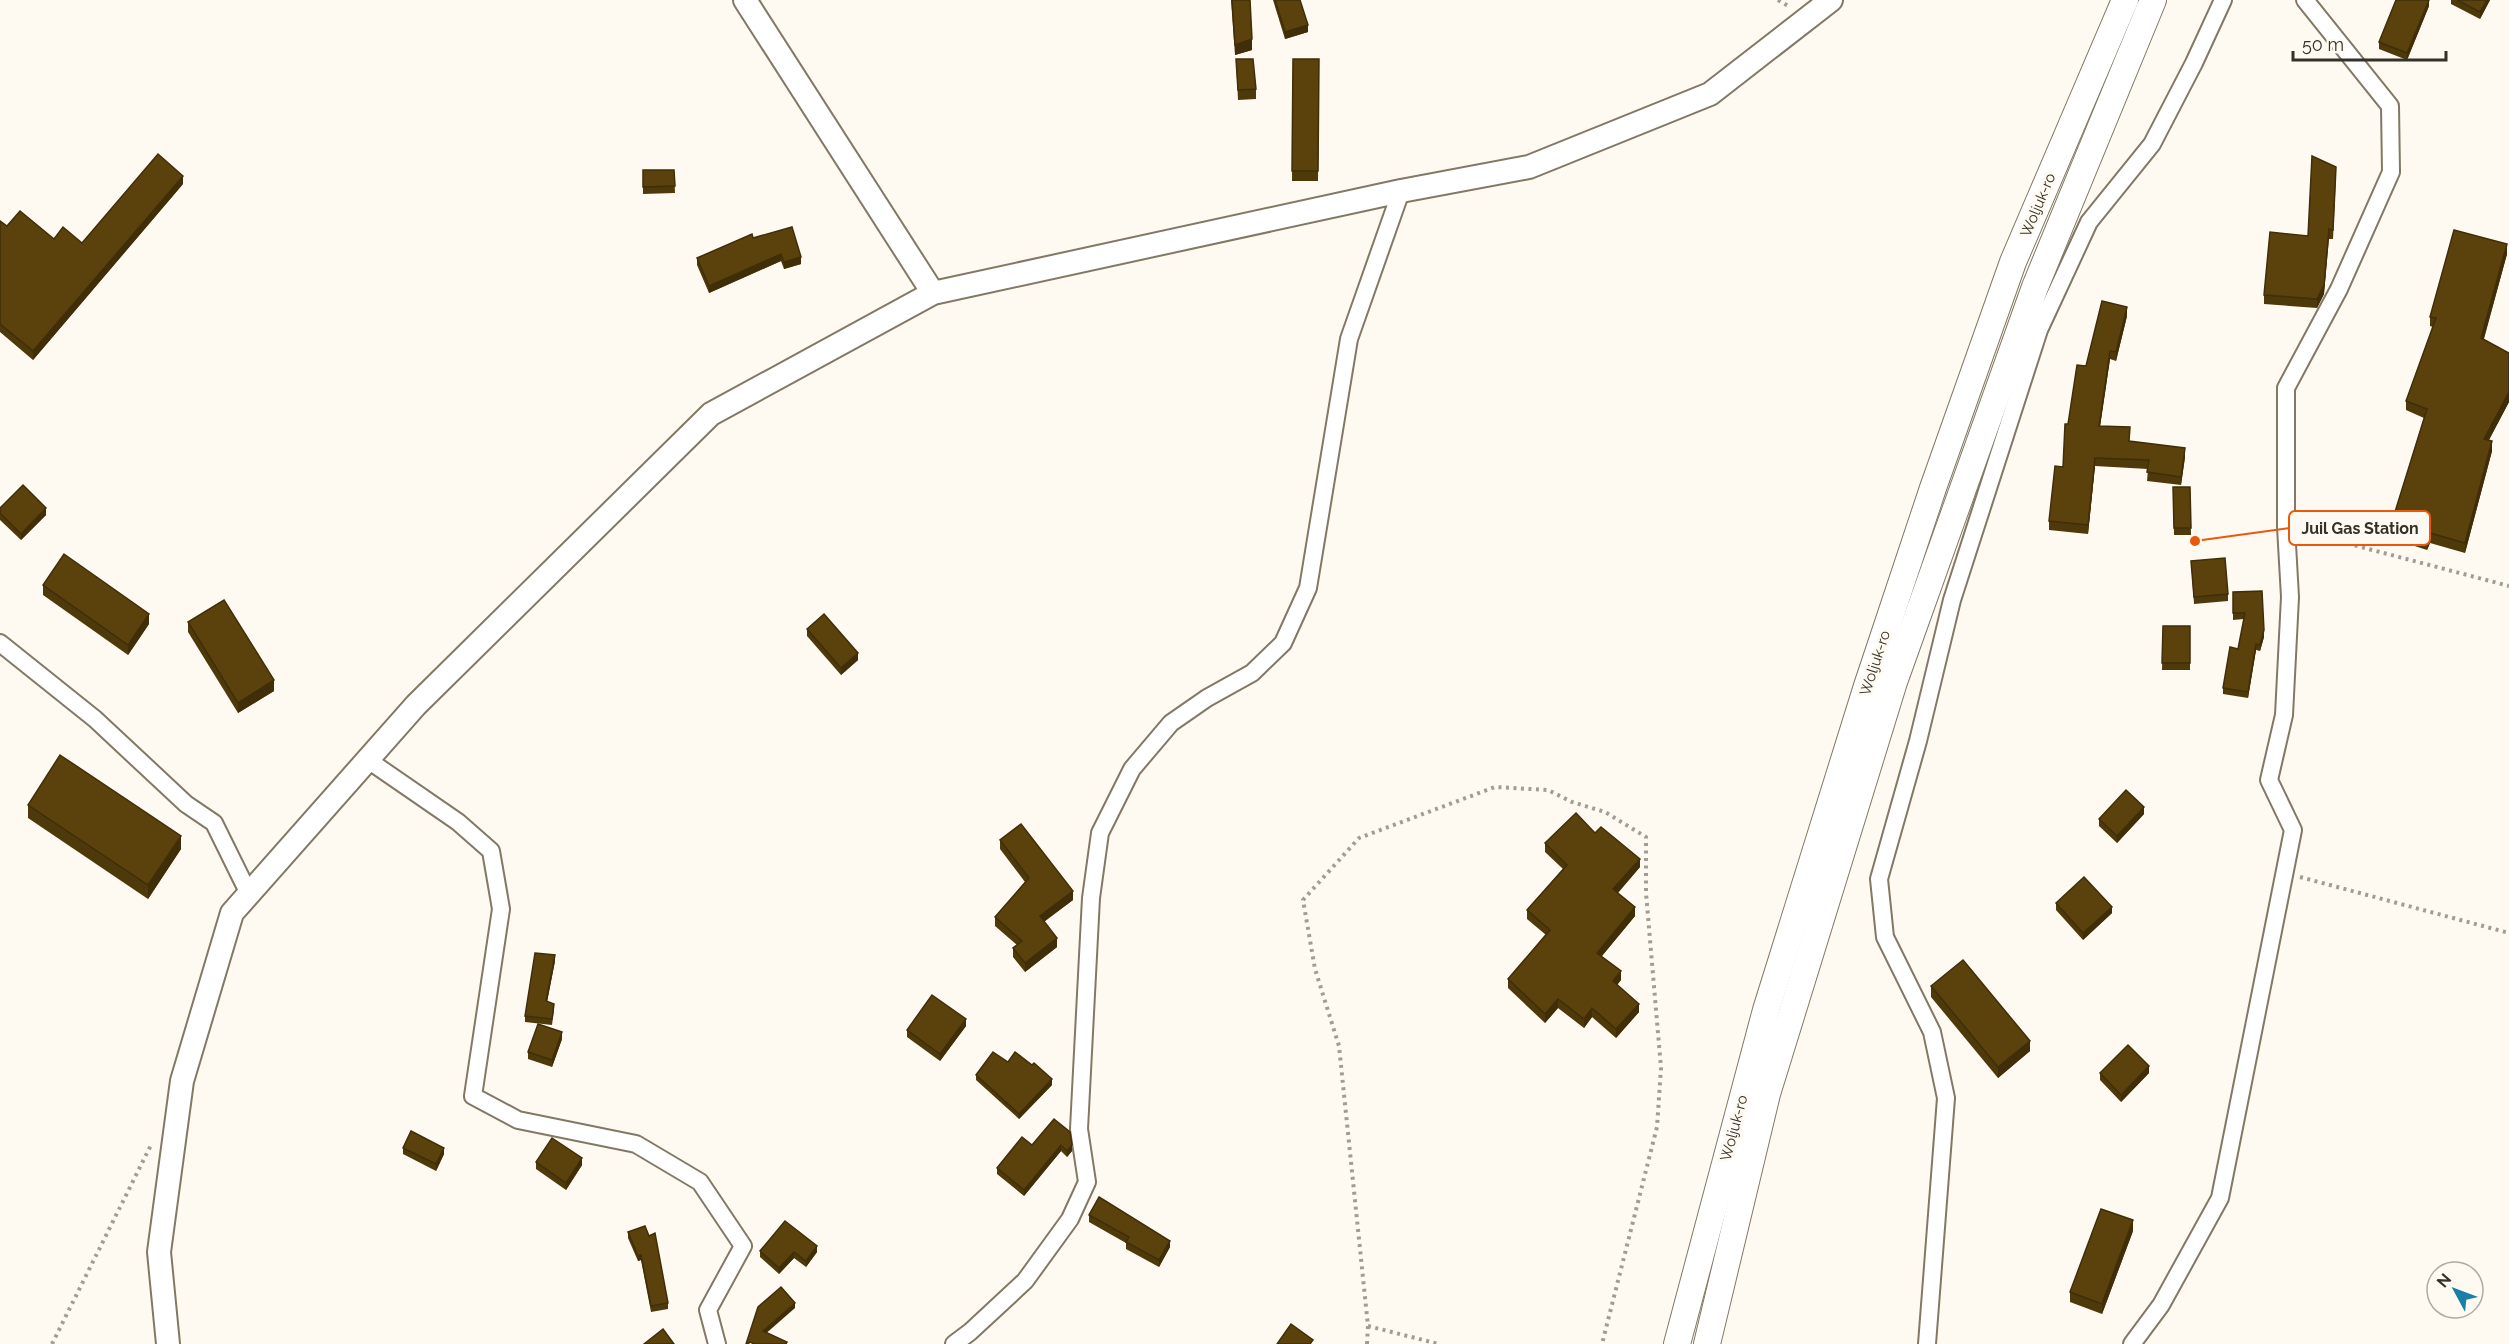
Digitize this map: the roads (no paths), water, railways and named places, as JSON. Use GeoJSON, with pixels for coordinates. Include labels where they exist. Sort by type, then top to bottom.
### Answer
{"type":"FeatureCollection","features":[{"type":"Feature","properties":{"kind":"main road","name":"Woljuk-ro"},"geometry":{"type":"LineString","coordinates":[[1677,1344],[1766,1010],[1870,675],[2013,262],[2125,0]]}},
{"type":"Feature","properties":{"kind":"main road","name":"Woljuk-ro"},"geometry":{"type":"LineString","coordinates":[[1707,1344],[1767,1094],[1894,682],[2035,287],[2153,0]]}},
{"type":"Feature","properties":{"kind":"street"},"geometry":{"type":"LineString","coordinates":[[745,0],[933,293]]}},
{"type":"Feature","properties":{"kind":"street"},"geometry":{"type":"LineString","coordinates":[[168,1344],[159,1252],[182,1081],[232,913],[416,705],[711,414],[933,293],[1401,191],[1529,167],[1710,94],[1832,0]]}},
{"type":"Feature","properties":{"kind":"street"},"geometry":{"type":"LineString","coordinates":[[1927,1344],[1946,1098],[1932,1032],[1885,937],[1879,879],[1918,741],[1952,600],[2039,330],[2089,222],[2152,144],[2194,63],[2223,0]]}},
{"type":"Feature","properties":{"kind":"street"},"geometry":{"type":"LineString","coordinates":[[2132,1344],[2161,1305],[2220,1198],[2293,830],[2269,780],[2284,715],[2290,597],[2286,527],[2286,388],[2339,289],[2391,172],[2390,106],[2305,0]]}},
{"type":"Feature","properties":{"kind":"street"},"geometry":{"type":"LineString","coordinates":[[954,1344],[1025,1281],[1070,1219],[1087,1182],[1079,1129],[1091,898],[1100,833],[1132,769],[1171,723],[1207,698],[1252,673],[1283,643],[1308,588],[1349,339],[1401,191]]}},
{"type":"Feature","properties":{"kind":"street"},"geometry":{"type":"LineString","coordinates":[[0,643],[95,719],[186,804],[214,823],[249,894]]}},
{"type":"Feature","properties":{"kind":"street"},"geometry":{"type":"LineString","coordinates":[[368,760],[458,822],[492,851],[501,909],[473,1096],[518,1120],[636,1144],[700,1182],[743,1246],[708,1310],[717,1344]]}},
{"type":"Feature","properties":{"kind":"place","name":"Juil Gas Station"},"geometry":{"type":"Point","coordinates":[2195,541]}}]}
